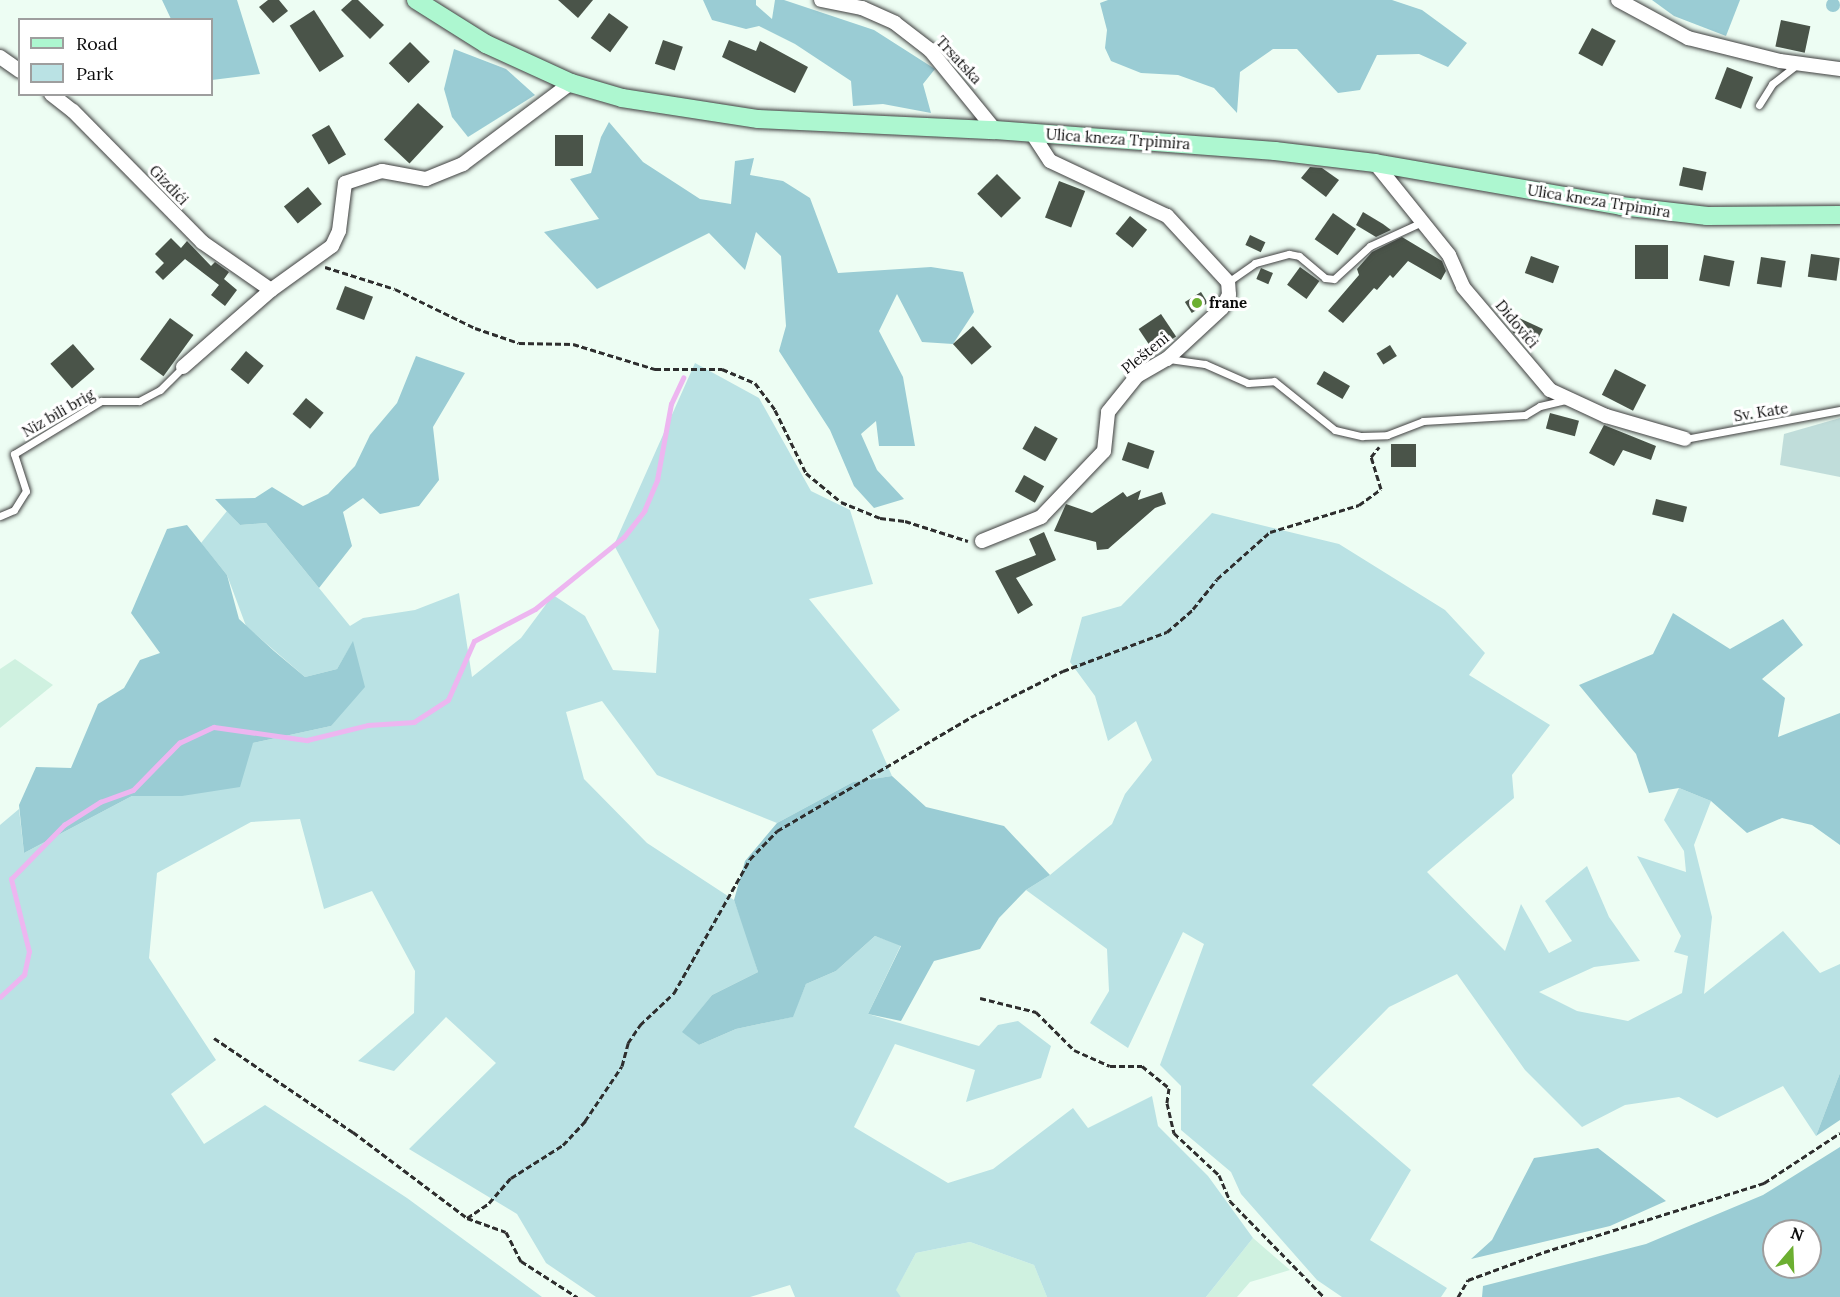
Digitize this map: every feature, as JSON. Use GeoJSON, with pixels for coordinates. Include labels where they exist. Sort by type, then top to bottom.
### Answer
{"type":"FeatureCollection","features":[{"type":"Feature","properties":{"kind":"main road","name":"Ulica kneza Trpimira"},"geometry":{"type":"LineString","coordinates":[[416,0],[486,44],[571,83],[622,98],[758,118],[995,130],[1215,145],[1375,164],[1621,206],[1707,216],[1840,215]]}},
{"type":"Feature","properties":{"kind":"street","name":"Trsatska"},"geometry":{"type":"LineString","coordinates":[[821,0],[862,8],[895,23],[930,50],[995,130]]}},
{"type":"Feature","properties":{"kind":"street"},"geometry":{"type":"LineString","coordinates":[[1618,0],[1689,38],[1798,64],[1840,69]]}},
{"type":"Feature","properties":{"kind":"street"},"geometry":{"type":"LineString","coordinates":[[0,57],[18,70]]}},
{"type":"Feature","properties":{"kind":"street"},"geometry":{"type":"LineString","coordinates":[[183,368],[271,290],[332,246],[339,231],[345,183],[382,171],[426,179],[463,164],[571,83]]}},
{"type":"Feature","properties":{"kind":"street","name":"Gizdići"},"geometry":{"type":"LineString","coordinates":[[54,96],[73,111],[202,242],[271,290]]}},
{"type":"Feature","properties":{"kind":"street"},"geometry":{"type":"LineString","coordinates":[[1032,133],[1050,161],[1167,216],[1228,282]]}},
{"type":"Feature","properties":{"kind":"street","name":"Didovići"},"geometry":{"type":"LineString","coordinates":[[1375,164],[1449,255],[1463,287],[1550,390],[1606,416],[1685,439]]}},
{"type":"Feature","properties":{"kind":"street","name":"Plešteni"},"geometry":{"type":"LineString","coordinates":[[982,541],[1041,517],[1104,450],[1108,412],[1137,376],[1167,359],[1222,308],[1229,295],[1228,282]]}},
{"type":"Feature","properties":{"kind":"lane"},"geometry":{"type":"LineString","coordinates":[[1759,105],[1772,84],[1798,64]]}},
{"type":"Feature","properties":{"kind":"lane"},"geometry":{"type":"LineString","coordinates":[[1228,282],[1255,263],[1289,254],[1299,256],[1325,278],[1334,279],[1370,246],[1423,221]]}},
{"type":"Feature","properties":{"kind":"lane"},"geometry":{"type":"LineString","coordinates":[[1167,359],[1205,364],[1248,383],[1274,381],[1335,430],[1387,435],[1423,421],[1525,415],[1540,406],[1570,399]]}},
{"type":"Feature","properties":{"kind":"lane","name":"Niz bili brig"},"geometry":{"type":"LineString","coordinates":[[0,516],[14,510],[26,491],[14,454],[101,401],[140,401],[160,390],[183,368]]}},
{"type":"Feature","properties":{"kind":"lane","name":"Sv. Kate"},"geometry":{"type":"LineString","coordinates":[[1685,439],[1840,410]]}},
{"type":"Feature","properties":{"kind":"path"},"geometry":{"type":"LineString","coordinates":[[309,262],[395,289],[475,328],[519,343],[573,344],[655,369],[722,369],[755,383],[775,410],[806,473],[841,502],[880,518],[905,521],[958,541],[982,541]]}},
{"type":"Feature","properties":{"kind":"path"},"geometry":{"type":"LineString","coordinates":[[467,1218],[489,1203],[511,1178],[563,1144],[585,1121],[622,1066],[628,1043],[640,1026],[674,993],[750,859],[777,831],[971,717],[1063,671],[1167,632],[1192,609],[1216,579],[1270,532],[1359,505],[1381,489],[1371,457],[1387,435]]}},
{"type":"Feature","properties":{"kind":"path"},"geometry":{"type":"LineString","coordinates":[[980,998],[1036,1011],[1074,1050],[1110,1066],[1142,1066],[1169,1088],[1167,1103],[1174,1133],[1219,1175],[1230,1201],[1324,1297]]}},
{"type":"Feature","properties":{"kind":"path"},"geometry":{"type":"LineString","coordinates":[[214,1038],[352,1132],[467,1218],[506,1232],[521,1261],[577,1297]]}},
{"type":"Feature","properties":{"kind":"path"},"geometry":{"type":"LineString","coordinates":[[1458,1297],[1468,1280],[1522,1260],[1764,1183],[1840,1133]]}},
{"type":"Feature","properties":{"kind":"green space"},"geometry":{"type":"Polygon","coordinates":[[[695,363],[759,398],[811,491],[850,510],[873,584],[809,599],[900,710],[872,730],[892,776],[853,782],[777,823],[657,775],[602,701],[566,712],[584,779],[647,843],[734,900],[758,972],[712,995],[683,1032],[699,1045],[736,1029],[792,1017],[806,984],[836,971],[875,936],[901,945],[868,1014],[979,1046],[998,1025],[1018,1021],[1051,1046],[1041,1078],[966,1102],[975,1070],[895,1044],[854,1127],[948,1183],[993,1169],[1073,1108],[1088,1128],[1152,1096],[1158,1126],[1208,1176],[1253,1238],[1206,1297],[1047,1297],[1034,1265],[970,1242],[916,1253],[896,1290],[901,1297],[795,1297],[790,1285],[750,1297],[596,1297],[546,1263],[517,1214],[409,1149],[496,1063],[446,1017],[394,1071],[358,1061],[414,1013],[415,971],[372,891],[324,909],[300,819],[251,822],[157,873],[149,958],[216,1060],[171,1094],[204,1144],[265,1105],[407,1198],[542,1297],[0,1297],[0,825],[19,809],[24,853],[132,796],[151,794],[253,743],[331,726],[353,642],[337,669],[305,677],[246,626],[227,575],[201,543],[227,511],[240,525],[266,523],[350,626],[363,618],[415,610],[459,593],[472,677],[521,638],[553,595],[585,616],[613,670],[656,673],[659,630],[614,545],[695,363]]]}},
{"type":"Feature","properties":{"kind":"green space"},"geometry":{"type":"Polygon","coordinates":[[[1212,513],[1339,544],[1445,610],[1485,653],[1469,675],[1550,725],[1512,775],[1514,798],[1427,872],[1505,951],[1521,904],[1549,953],[1572,941],[1545,901],[1587,866],[1609,917],[1640,961],[1594,967],[1539,992],[1577,1011],[1628,1021],[1682,993],[1688,956],[1674,952],[1681,936],[1637,856],[1686,872],[1684,851],[1664,820],[1679,788],[1711,801],[1694,845],[1712,917],[1704,994],[1783,931],[1820,973],[1840,964],[1840,1073],[1816,1136],[1783,1086],[1717,1118],[1679,1097],[1625,1105],[1582,1127],[1525,1070],[1457,974],[1389,1007],[1312,1085],[1411,1170],[1370,1240],[1447,1288],[1441,1297],[1342,1297],[1317,1280],[1241,1194],[1231,1172],[1181,1130],[1181,1086],[1160,1065],[1204,944],[1183,932],[1128,1048],[1090,1023],[1109,991],[1107,949],[1026,890],[1050,875],[1112,824],[1125,794],[1152,760],[1136,721],[1108,741],[1095,696],[1070,662],[1082,617],[1121,606],[1212,513]]]}},
{"type":"Feature","properties":{"kind":"green space"},"geometry":{"type":"Polygon","coordinates":[[[15,659],[53,685],[0,728],[0,669],[15,659]]]}},
{"type":"Feature","properties":{"kind":"green space"},"geometry":{"type":"Polygon","coordinates":[[[1253,1238],[1290,1270],[1250,1282],[1237,1297],[1206,1297],[1253,1238]]]}},
{"type":"Feature","properties":{"kind":"green space"},"geometry":{"type":"Polygon","coordinates":[[[970,1242],[1034,1265],[1047,1297],[901,1297],[895,1291],[916,1253],[970,1242]]]}},
{"type":"Feature","properties":{"kind":"shaded area"},"geometry":{"type":"Polygon","coordinates":[[[1836,-1],[1839,2],[1838,10],[1833,12],[1828,10],[1826,5],[1828,0],[1836,-1]]]}},
{"type":"Feature","properties":{"kind":"shaded area"},"geometry":{"type":"Polygon","coordinates":[[[162,0],[237,0],[260,74],[213,80],[213,18],[171,18],[162,0]]]}},
{"type":"Feature","properties":{"kind":"shaded area"},"geometry":{"type":"Polygon","coordinates":[[[703,0],[756,0],[756,5],[772,19],[775,0],[784,0],[874,30],[935,69],[923,84],[931,113],[883,104],[853,106],[851,81],[795,44],[759,26],[746,29],[712,20],[703,0]]]}},
{"type":"Feature","properties":{"kind":"shaded area"},"geometry":{"type":"Polygon","coordinates":[[[1108,0],[1392,0],[1422,10],[1467,43],[1448,67],[1419,54],[1377,55],[1360,90],[1338,93],[1297,49],[1273,49],[1240,72],[1237,113],[1214,88],[1178,75],[1141,73],[1111,61],[1105,48],[1107,30],[1100,3],[1108,0]]]}},
{"type":"Feature","properties":{"kind":"shaded area"},"geometry":{"type":"Polygon","coordinates":[[[1652,0],[1740,0],[1726,36],[1674,16],[1652,0]]]}},
{"type":"Feature","properties":{"kind":"shaded area"},"geometry":{"type":"Polygon","coordinates":[[[454,49],[506,69],[535,95],[468,137],[452,117],[444,89],[454,49]]]}},
{"type":"Feature","properties":{"kind":"shaded area"},"geometry":{"type":"Polygon","coordinates":[[[609,122],[643,162],[700,199],[731,204],[735,161],[754,158],[750,175],[783,181],[810,198],[838,273],[931,267],[963,272],[974,312],[953,344],[922,342],[897,294],[879,331],[903,377],[915,446],[879,446],[876,421],[861,434],[877,470],[904,499],[874,508],[854,486],[830,430],[779,351],[786,326],[781,256],[756,232],[745,270],[709,233],[597,289],[544,232],[599,219],[570,179],[591,173],[601,137],[609,122]]]}},
{"type":"Feature","properties":{"kind":"shaded area"},"geometry":{"type":"Polygon","coordinates":[[[416,356],[465,373],[433,427],[439,480],[419,506],[380,514],[363,498],[343,512],[352,546],[319,588],[266,523],[240,525],[215,499],[255,498],[272,487],[303,506],[328,494],[355,466],[370,435],[397,403],[416,356]]]}},
{"type":"Feature","properties":{"kind":"shaded area"},"geometry":{"type":"Polygon","coordinates":[[[1840,418],[1840,477],[1780,465],[1784,434],[1840,418]]]}},
{"type":"Feature","properties":{"kind":"shaded area"},"geometry":{"type":"Polygon","coordinates":[[[187,525],[227,575],[239,619],[274,651],[305,677],[337,669],[353,641],[365,687],[331,726],[253,743],[240,787],[182,796],[132,796],[24,853],[19,805],[36,767],[71,768],[98,704],[124,688],[140,660],[160,653],[131,613],[167,529],[187,525]]]}},
{"type":"Feature","properties":{"kind":"shaded area"},"geometry":{"type":"Polygon","coordinates":[[[1673,613],[1730,649],[1783,619],[1803,645],[1762,679],[1785,698],[1778,737],[1840,713],[1840,845],[1812,825],[1782,818],[1747,833],[1711,801],[1679,788],[1649,793],[1636,754],[1579,685],[1653,654],[1673,613]]]}},
{"type":"Feature","properties":{"kind":"shaded area"},"geometry":{"type":"Polygon","coordinates":[[[892,776],[926,807],[1004,826],[1050,875],[1026,890],[999,918],[980,949],[934,961],[901,1021],[868,1014],[901,946],[875,936],[836,971],[806,984],[793,1017],[736,1029],[699,1045],[682,1032],[712,995],[758,972],[734,900],[745,861],[777,823],[853,782],[892,776]]]}},
{"type":"Feature","properties":{"kind":"shaded area"},"geometry":{"type":"Polygon","coordinates":[[[1840,1073],[1840,1120],[1816,1136],[1840,1073]]]}},
{"type":"Feature","properties":{"kind":"shaded area"},"geometry":{"type":"Polygon","coordinates":[[[1840,1147],[1840,1297],[1482,1297],[1483,1286],[1646,1244],[1763,1195],[1840,1147]]]}},
{"type":"Feature","properties":{"kind":"shaded area"},"geometry":{"type":"Polygon","coordinates":[[[1598,1148],[1666,1201],[1610,1226],[1471,1259],[1492,1240],[1534,1158],[1598,1148]]]}},
{"type":"Feature","properties":{"kind":"building"},"geometry":{"type":"Polygon","coordinates":[[[268,0],[279,0],[288,11],[273,23],[259,7],[268,0]]]}},
{"type":"Feature","properties":{"kind":"building"},"geometry":{"type":"Polygon","coordinates":[[[352,0],[358,0],[384,25],[370,39],[341,10],[352,0]]]}},
{"type":"Feature","properties":{"kind":"building"},"geometry":{"type":"Polygon","coordinates":[[[558,0],[593,0],[578,18],[558,0]]]}},
{"type":"Feature","properties":{"kind":"building"},"geometry":{"type":"Polygon","coordinates":[[[314,10],[344,56],[320,72],[290,26],[314,10]]]}},
{"type":"Feature","properties":{"kind":"building"},"geometry":{"type":"Polygon","coordinates":[[[609,13],[628,27],[610,52],[591,38],[609,13]]]}},
{"type":"Feature","properties":{"kind":"building"},"geometry":{"type":"Polygon","coordinates":[[[1781,20],[1810,26],[1805,53],[1775,46],[1781,20]]]}},
{"type":"Feature","properties":{"kind":"building"},"geometry":{"type":"Polygon","coordinates":[[[1592,28],[1616,41],[1602,66],[1578,54],[1592,28]]]}},
{"type":"Feature","properties":{"kind":"building"},"geometry":{"type":"Polygon","coordinates":[[[663,40],[683,47],[675,70],[655,64],[663,40]]]}},
{"type":"Feature","properties":{"kind":"building"},"geometry":{"type":"Polygon","coordinates":[[[729,40],[756,51],[760,41],[808,67],[795,93],[722,57],[729,40]]]}},
{"type":"Feature","properties":{"kind":"building"},"geometry":{"type":"Polygon","coordinates":[[[410,42],[430,62],[409,83],[389,63],[410,42]]]}},
{"type":"Feature","properties":{"kind":"building"},"geometry":{"type":"Polygon","coordinates":[[[1727,67],[1753,77],[1741,109],[1715,99],[1727,67]]]}},
{"type":"Feature","properties":{"kind":"building"},"geometry":{"type":"Polygon","coordinates":[[[418,103],[444,127],[409,163],[384,140],[418,103]]]}},
{"type":"Feature","properties":{"kind":"building"},"geometry":{"type":"Polygon","coordinates":[[[329,125],[346,154],[329,164],[312,135],[329,125]]]}},
{"type":"Feature","properties":{"kind":"building"},"geometry":{"type":"Polygon","coordinates":[[[555,135],[583,135],[583,166],[555,166],[555,135]]]}},
{"type":"Feature","properties":{"kind":"building"},"geometry":{"type":"Polygon","coordinates":[[[1310,167],[1322,168],[1339,180],[1326,197],[1301,178],[1310,167]]]}},
{"type":"Feature","properties":{"kind":"building"},"geometry":{"type":"Polygon","coordinates":[[[1683,167],[1706,172],[1703,191],[1679,186],[1683,167]]]}},
{"type":"Feature","properties":{"kind":"building"},"geometry":{"type":"Polygon","coordinates":[[[997,174],[1021,198],[1001,218],[977,194],[997,174]]]}},
{"type":"Feature","properties":{"kind":"building"},"geometry":{"type":"Polygon","coordinates":[[[1059,181],[1085,191],[1071,227],[1045,217],[1059,181]]]}},
{"type":"Feature","properties":{"kind":"building"},"geometry":{"type":"Polygon","coordinates":[[[308,187],[322,204],[298,224],[284,207],[308,187]]]}},
{"type":"Feature","properties":{"kind":"building"},"geometry":{"type":"Polygon","coordinates":[[[1363,212],[1391,230],[1376,237],[1356,225],[1363,212]]]}},
{"type":"Feature","properties":{"kind":"building"},"geometry":{"type":"Polygon","coordinates":[[[1333,213],[1356,229],[1338,255],[1315,239],[1333,213]]]}},
{"type":"Feature","properties":{"kind":"building"},"geometry":{"type":"Polygon","coordinates":[[[1130,216],[1147,230],[1133,248],[1116,234],[1130,216]]]}},
{"type":"Feature","properties":{"kind":"building"},"geometry":{"type":"Polygon","coordinates":[[[1250,235],[1265,242],[1261,252],[1245,245],[1250,235]]]}},
{"type":"Feature","properties":{"kind":"building"},"geometry":{"type":"Polygon","coordinates":[[[1402,237],[1442,261],[1446,271],[1441,280],[1408,261],[1393,278],[1390,275],[1377,290],[1374,288],[1343,323],[1328,311],[1359,275],[1357,269],[1372,252],[1402,237]]]}},
{"type":"Feature","properties":{"kind":"building"},"geometry":{"type":"Polygon","coordinates":[[[171,238],[181,248],[187,241],[211,266],[215,262],[229,272],[224,279],[237,290],[225,306],[211,295],[219,285],[185,259],[163,280],[155,272],[164,263],[155,254],[171,238]]]}},
{"type":"Feature","properties":{"kind":"building"},"geometry":{"type":"Polygon","coordinates":[[[1635,245],[1668,245],[1668,279],[1635,279],[1635,245]]]}},
{"type":"Feature","properties":{"kind":"building"},"geometry":{"type":"Polygon","coordinates":[[[1811,254],[1840,258],[1837,281],[1808,277],[1811,254]]]}},
{"type":"Feature","properties":{"kind":"building"},"geometry":{"type":"Polygon","coordinates":[[[1704,255],[1734,261],[1729,286],[1699,281],[1704,255]]]}},
{"type":"Feature","properties":{"kind":"building"},"geometry":{"type":"Polygon","coordinates":[[[1531,256],[1559,266],[1553,283],[1525,273],[1531,256]]]}},
{"type":"Feature","properties":{"kind":"building"},"geometry":{"type":"Polygon","coordinates":[[[1761,257],[1786,261],[1781,288],[1757,284],[1761,257]]]}},
{"type":"Feature","properties":{"kind":"building"},"geometry":{"type":"Polygon","coordinates":[[[1300,267],[1319,281],[1306,299],[1287,285],[1300,267]]]}},
{"type":"Feature","properties":{"kind":"building"},"geometry":{"type":"Polygon","coordinates":[[[1261,268],[1273,273],[1268,284],[1256,279],[1261,268]]]}},
{"type":"Feature","properties":{"kind":"building"},"geometry":{"type":"Polygon","coordinates":[[[345,286],[373,297],[364,320],[336,309],[345,286]]]}},
{"type":"Feature","properties":{"kind":"building","name":"frane"},"geometry":{"type":"Polygon","coordinates":[[[1201,292],[1208,303],[1192,313],[1185,302],[1201,292]]]}},
{"type":"Feature","properties":{"kind":"building"},"geometry":{"type":"Polygon","coordinates":[[[1161,314],[1176,336],[1154,351],[1139,329],[1161,314]]]}},
{"type":"Feature","properties":{"kind":"building"},"geometry":{"type":"Polygon","coordinates":[[[1517,317],[1543,329],[1534,347],[1519,340],[1511,330],[1517,317]]]}},
{"type":"Feature","properties":{"kind":"building"},"geometry":{"type":"Polygon","coordinates":[[[170,318],[193,335],[163,376],[140,359],[170,318]]]}},
{"type":"Feature","properties":{"kind":"building"},"geometry":{"type":"Polygon","coordinates":[[[973,326],[992,347],[972,365],[953,344],[973,326]]]}},
{"type":"Feature","properties":{"kind":"building"},"geometry":{"type":"Polygon","coordinates":[[[73,344],[95,369],[72,389],[50,364],[73,344]]]}},
{"type":"Feature","properties":{"kind":"building"},"geometry":{"type":"Polygon","coordinates":[[[1390,345],[1397,356],[1383,365],[1376,353],[1390,345]]]}},
{"type":"Feature","properties":{"kind":"building"},"geometry":{"type":"Polygon","coordinates":[[[246,351],[264,366],[248,384],[231,369],[246,351]]]}},
{"type":"Feature","properties":{"kind":"building"},"geometry":{"type":"Polygon","coordinates":[[[1615,369],[1646,385],[1633,411],[1602,395],[1615,369]]]}},
{"type":"Feature","properties":{"kind":"building"},"geometry":{"type":"Polygon","coordinates":[[[1324,371],[1350,386],[1342,399],[1316,384],[1324,371]]]}},
{"type":"Feature","properties":{"kind":"building"},"geometry":{"type":"Polygon","coordinates":[[[306,398],[324,413],[310,429],[293,414],[306,398]]]}},
{"type":"Feature","properties":{"kind":"building"},"geometry":{"type":"Polygon","coordinates":[[[1550,413],[1579,421],[1575,436],[1546,428],[1550,413]]]}},
{"type":"Feature","properties":{"kind":"building"},"geometry":{"type":"Polygon","coordinates":[[[1604,425],[1656,446],[1651,460],[1623,450],[1614,466],[1589,453],[1604,425]]]}},
{"type":"Feature","properties":{"kind":"building"},"geometry":{"type":"Polygon","coordinates":[[[1035,426],[1058,439],[1045,461],[1022,449],[1035,426]]]}},
{"type":"Feature","properties":{"kind":"building"},"geometry":{"type":"Polygon","coordinates":[[[1128,442],[1154,451],[1148,469],[1122,460],[1128,442]]]}},
{"type":"Feature","properties":{"kind":"building"},"geometry":{"type":"Polygon","coordinates":[[[1391,444],[1416,444],[1416,467],[1391,467],[1391,444]]]}},
{"type":"Feature","properties":{"kind":"building"},"geometry":{"type":"Polygon","coordinates":[[[1024,475],[1044,486],[1035,503],[1015,492],[1024,475]]]}},
{"type":"Feature","properties":{"kind":"building"},"geometry":{"type":"Polygon","coordinates":[[[1141,490],[1138,500],[1162,492],[1166,504],[1155,508],[1108,549],[1097,550],[1096,542],[1054,531],[1066,504],[1092,513],[1123,492],[1127,497],[1141,490]]]}},
{"type":"Feature","properties":{"kind":"building"},"geometry":{"type":"Polygon","coordinates":[[[1656,499],[1687,507],[1683,522],[1652,515],[1656,499]]]}},
{"type":"Feature","properties":{"kind":"building"},"geometry":{"type":"Polygon","coordinates":[[[1044,532],[1056,560],[1016,578],[1033,605],[1018,614],[995,571],[1036,555],[1029,539],[1044,532]]]}},
{"type":"Feature","properties":{"kind":"waterway"},"geometry":{"type":"LineString","coordinates":[[0,997],[24,975],[29,952],[11,879],[64,825],[100,802],[133,790],[179,743],[214,727],[307,740],[368,725],[414,722],[448,700],[474,641],[535,609],[624,537],[644,511],[657,480],[671,404],[683,378]]}},
{"type":"Feature","properties":{"kind":"place","name":"frane"},"geometry":{"type":"Point","coordinates":[1197,303]}}]}
